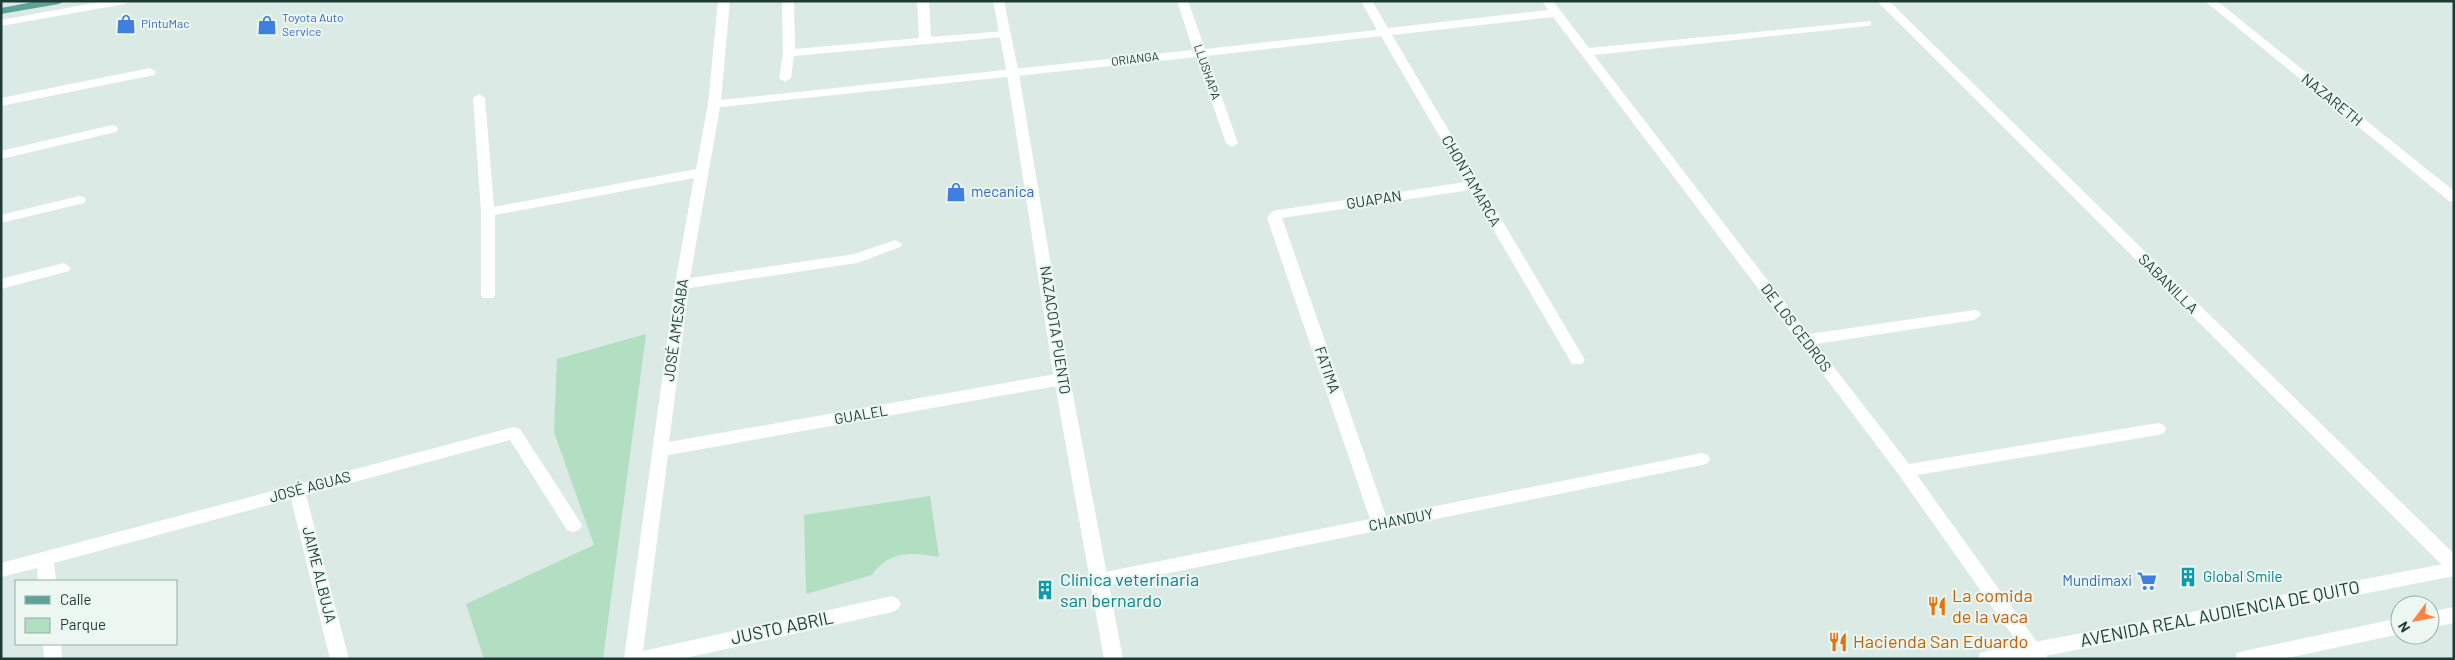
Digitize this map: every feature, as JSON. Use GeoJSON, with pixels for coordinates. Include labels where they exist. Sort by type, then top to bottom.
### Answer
{"type":"FeatureCollection","features":[{"type":"Feature","properties":{"kind":"main road"},"geometry":{"type":"LineString","coordinates":[[1,4],[20,1]]}},
{"type":"Feature","properties":{"kind":"main road"},"geometry":{"type":"LineString","coordinates":[[1,11],[59,1]]}},
{"type":"Feature","properties":{"kind":"street"},"geometry":{"type":"LineString","coordinates":[[1,23],[125,1]]}},
{"type":"Feature","properties":{"kind":"street","name":"JOSÉ AMESABA"},"geometry":{"type":"LineString","coordinates":[[633,659],[682,284],[714,104],[724,1]]}},
{"type":"Feature","properties":{"kind":"street"},"geometry":{"type":"LineString","coordinates":[[785,78],[789,53],[788,1]]}},
{"type":"Feature","properties":{"kind":"street"},"geometry":{"type":"LineString","coordinates":[[923,1],[925,42]]}},
{"type":"Feature","properties":{"kind":"street","name":"NAZACOTA PUENTO"},"geometry":{"type":"LineString","coordinates":[[998,1],[1013,74],[1062,379],[1114,659]]}},
{"type":"Feature","properties":{"kind":"street","name":"LLUSHAPA"},"geometry":{"type":"LineString","coordinates":[[1182,1],[1232,143]]}},
{"type":"Feature","properties":{"kind":"street","name":"CHONTAMARCA"},"geometry":{"type":"LineString","coordinates":[[1366,1],[1577,360]]}},
{"type":"Feature","properties":{"kind":"street","name":"SABANILLA"},"geometry":{"type":"LineString","coordinates":[[1882,1],[2454,568]]}},
{"type":"Feature","properties":{"kind":"street","name":"NAZARETH"},"geometry":{"type":"LineString","coordinates":[[2210,1],[2454,198]]}},
{"type":"Feature","properties":{"kind":"street","name":"ORIANGA"},"geometry":{"type":"LineString","coordinates":[[714,104],[1013,74],[1383,31],[1551,7]]}},
{"type":"Feature","properties":{"kind":"street","name":"DE LOS CEDROS"},"geometry":{"type":"LineString","coordinates":[[1551,7],[1905,471],[2037,654]]}},
{"type":"Feature","properties":{"kind":"street"},"geometry":{"type":"LineString","coordinates":[[1587,52],[1867,23]]}},
{"type":"Feature","properties":{"kind":"street"},"geometry":{"type":"LineString","coordinates":[[789,53],[1004,34]]}},
{"type":"Feature","properties":{"kind":"street"},"geometry":{"type":"LineString","coordinates":[[1,102],[150,72]]}},
{"type":"Feature","properties":{"kind":"street"},"geometry":{"type":"LineString","coordinates":[[479,98],[488,212],[488,295]]}},
{"type":"Feature","properties":{"kind":"street"},"geometry":{"type":"LineString","coordinates":[[1,155],[112,129]]}},
{"type":"Feature","properties":{"kind":"street"},"geometry":{"type":"LineString","coordinates":[[488,212],[702,172]]}},
{"type":"Feature","properties":{"kind":"street","name":"GUAPAN"},"geometry":{"type":"LineString","coordinates":[[1275,216],[1474,185]]}},
{"type":"Feature","properties":{"kind":"street"},"geometry":{"type":"LineString","coordinates":[[1,219],[79,200]]}},
{"type":"Feature","properties":{"kind":"street","name":"FATIMA"},"geometry":{"type":"LineString","coordinates":[[1275,216],[1274,218],[1381,525]]}},
{"type":"Feature","properties":{"kind":"street"},"geometry":{"type":"LineString","coordinates":[[682,284],[857,258],[895,244]]}},
{"type":"Feature","properties":{"kind":"street"},"geometry":{"type":"LineString","coordinates":[[1,284],[64,268]]}},
{"type":"Feature","properties":{"kind":"street"},"geometry":{"type":"LineString","coordinates":[[1805,340],[1974,315]]}},
{"type":"Feature","properties":{"kind":"street","name":"GUALEL"},"geometry":{"type":"LineString","coordinates":[[660,450],[1062,379]]}},
{"type":"Feature","properties":{"kind":"street"},"geometry":{"type":"LineString","coordinates":[[1905,471],[2158,430]]}},
{"type":"Feature","properties":{"kind":"street","name":"JOSÉ AGUAS"},"geometry":{"type":"LineString","coordinates":[[1,570],[514,433],[573,525]]}},
{"type":"Feature","properties":{"kind":"street","name":"CHANDUY"},"geometry":{"type":"LineString","coordinates":[[1100,580],[1702,459]]}},
{"type":"Feature","properties":{"kind":"street","name":"JAIME ALBUJA"},"geometry":{"type":"LineString","coordinates":[[298,491],[340,659]]}},
{"type":"Feature","properties":{"kind":"street"},"geometry":{"type":"LineString","coordinates":[[45,558],[47,580]]}},
{"type":"Feature","properties":{"kind":"street","name":"AVENIDA REAL AUDIENCIA DE QUITO"},"geometry":{"type":"LineString","coordinates":[[1987,659],[2037,654],[2454,568]]}},
{"type":"Feature","properties":{"kind":"street","name":"JUSTO ABRIL"},"geometry":{"type":"LineString","coordinates":[[643,659],[892,604]]}},
{"type":"Feature","properties":{"kind":"street"},"geometry":{"type":"LineString","coordinates":[[2440,618],[2454,615]]}},
{"type":"Feature","properties":{"kind":"street"},"geometry":{"type":"LineString","coordinates":[[2244,659],[2390,628]]}},
{"type":"Feature","properties":{"kind":"street"},"geometry":{"type":"LineString","coordinates":[[52,645],[53,659]]}},
{"type":"Feature","properties":{"kind":"green space"},"geometry":{"type":"Polygon","coordinates":[[[646,334],[603,659],[484,659],[466,604],[594,545],[554,432],[557,359],[646,334]]]}},
{"type":"Feature","properties":{"kind":"green space"},"geometry":{"type":"Polygon","coordinates":[[[930,496],[939,557],[911,554],[894,557],[886,561],[872,575],[806,594],[804,515],[930,496]]]}},
{"type":"Feature","properties":{"kind":"place","name":"PintuMac"},"geometry":{"type":"Point","coordinates":[126,24]}},
{"type":"Feature","properties":{"kind":"place","name":"Toyota Auto Service"},"geometry":{"type":"Point","coordinates":[267,25]}},
{"type":"Feature","properties":{"kind":"place","name":"mecanica"},"geometry":{"type":"Point","coordinates":[956,192]}},
{"type":"Feature","properties":{"kind":"place","name":"Global Smile"},"geometry":{"type":"Point","coordinates":[2188,577]}},
{"type":"Feature","properties":{"kind":"place","name":"Mundimaxi"},"geometry":{"type":"Point","coordinates":[2147,581]}},
{"type":"Feature","properties":{"kind":"place","name":"Clínica veterinaria san bernardo"},"geometry":{"type":"Point","coordinates":[1045,590]}},
{"type":"Feature","properties":{"kind":"place","name":"La comida de la vaca"},"geometry":{"type":"Point","coordinates":[1937,606]}},
{"type":"Feature","properties":{"kind":"place","name":"Hacienda San Eduardo"},"geometry":{"type":"Point","coordinates":[1838,642]}}]}
